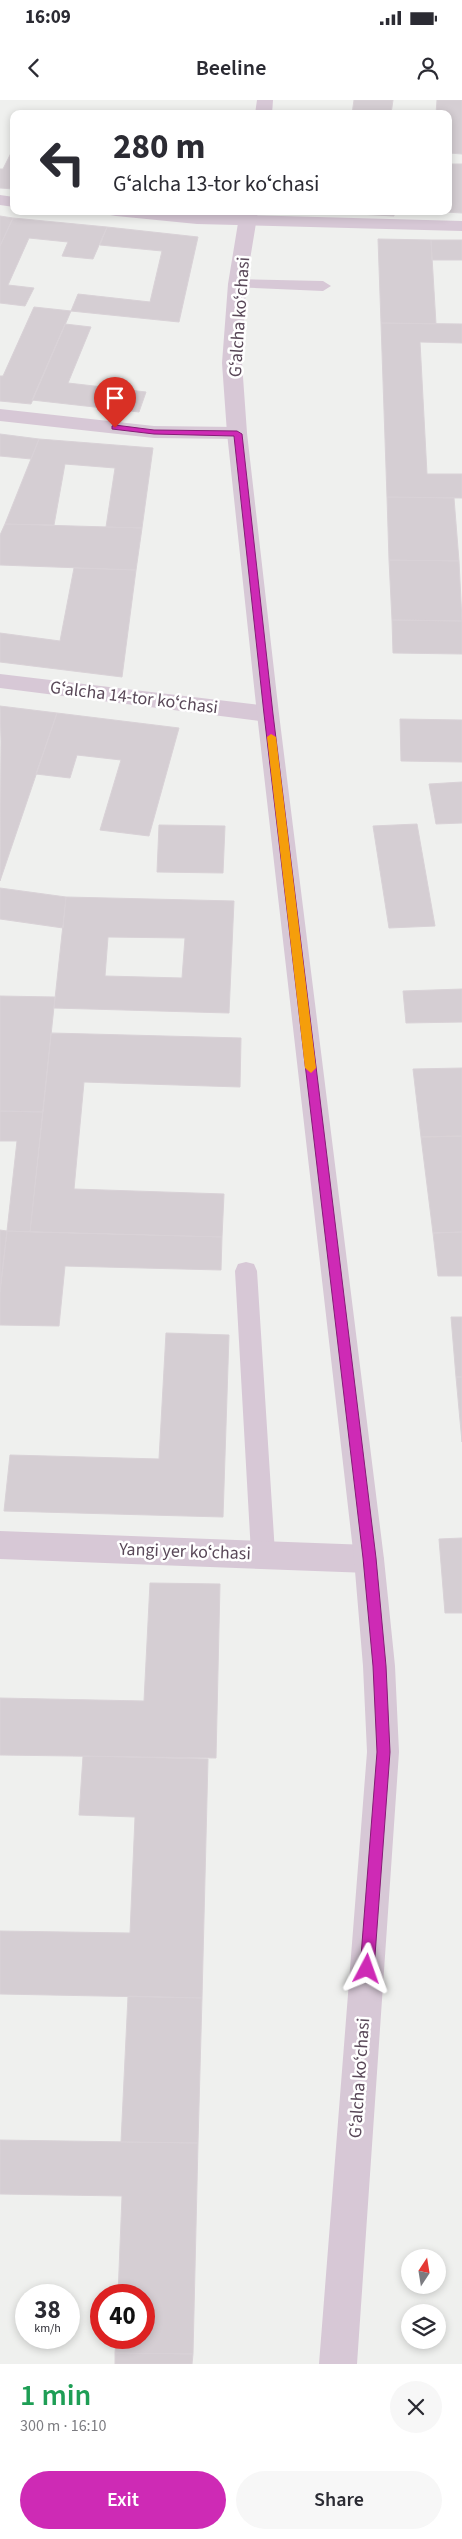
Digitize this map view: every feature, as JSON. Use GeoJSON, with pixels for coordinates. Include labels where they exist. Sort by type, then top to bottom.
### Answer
{"type":"FeatureCollection","features":[{"type":"Feature","properties":{"kind":"street"},"geometry":{"type":"LineString","coordinates":[[222,215],[462,226]]}},
{"type":"Feature","properties":{"kind":"street","name":"Gʻalcha koʻchasi"},"geometry":{"type":"LineString","coordinates":[[249,216],[237,284],[232,363],[237,434],[268,714],[369,1558],[379,1666],[383,1752],[338,2364]]}},
{"type":"Feature","properties":{"kind":"street"},"geometry":{"type":"LineString","coordinates":[[0,415],[154,432],[237,434]]}},
{"type":"Feature","properties":{"kind":"street","name":"Gʻalcha 14-tor koʻchasi"},"geometry":{"type":"LineString","coordinates":[[0,681],[268,714]]}},
{"type":"Feature","properties":{"kind":"street","name":"Yangi yer koʻchasi"},"geometry":{"type":"LineString","coordinates":[[0,1545],[369,1558]]}},
{"type":"Feature","properties":{"kind":"lane"},"geometry":{"type":"LineString","coordinates":[[237,284],[323,286]]}},
{"type":"Feature","properties":{"kind":"lane"},"geometry":{"type":"LineString","coordinates":[[246,1270],[263,1554]]}},
{"type":"Feature","properties":{"kind":"building"},"geometry":{"type":"Polygon","coordinates":[[[354,100],[393,100],[392,110],[353,110],[354,100]]]}},
{"type":"Feature","properties":{"kind":"building"},"geometry":{"type":"Polygon","coordinates":[[[437,100],[462,100],[462,154],[452,153],[452,110],[436,110],[437,100]]]}},
{"type":"Feature","properties":{"kind":"building"},"geometry":{"type":"Polygon","coordinates":[[[10,155],[10,189],[0,188],[0,169],[3,169],[10,155]]]}},
{"type":"Feature","properties":{"kind":"building"},"geometry":{"type":"Polygon","coordinates":[[[452,164],[462,164],[462,213],[452,212],[452,164]]]}},
{"type":"Feature","properties":{"kind":"building"},"geometry":{"type":"Polygon","coordinates":[[[0,216],[13,218],[0,246],[0,216]]]}},
{"type":"Feature","properties":{"kind":"building"},"geometry":{"type":"Polygon","coordinates":[[[13,218],[107,227],[93,259],[62,256],[68,242],[29,238],[8,285],[34,288],[25,306],[0,303],[0,246],[13,218]]]}},
{"type":"Feature","properties":{"kind":"building"},"geometry":{"type":"Polygon","coordinates":[[[107,227],[198,237],[179,322],[71,311],[78,294],[150,302],[162,251],[100,245],[107,227]]]}},
{"type":"Feature","properties":{"kind":"building"},"geometry":{"type":"Polygon","coordinates":[[[378,239],[431,240],[436,324],[381,323],[378,239]]]}},
{"type":"Feature","properties":{"kind":"building"},"geometry":{"type":"Polygon","coordinates":[[[431,240],[462,240],[462,260],[432,260],[431,240]]]}},
{"type":"Feature","properties":{"kind":"building"},"geometry":{"type":"Polygon","coordinates":[[[34,307],[71,311],[31,404],[0,401],[0,376],[3,376],[34,307]]]}},
{"type":"Feature","properties":{"kind":"building"},"geometry":{"type":"Polygon","coordinates":[[[381,323],[462,324],[462,343],[420,342],[427,474],[462,474],[462,498],[387,497],[381,323]]]}},
{"type":"Feature","properties":{"kind":"building"},"geometry":{"type":"Polygon","coordinates":[[[65,324],[91,327],[68,383],[146,392],[139,412],[32,400],[65,324]]]}},
{"type":"Feature","properties":{"kind":"building"},"geometry":{"type":"Polygon","coordinates":[[[0,434],[39,439],[31,459],[0,456],[0,434]]]}},
{"type":"Feature","properties":{"kind":"building"},"geometry":{"type":"Polygon","coordinates":[[[39,439],[153,448],[142,528],[106,527],[115,468],[65,464],[54,525],[5,524],[39,439]]]}},
{"type":"Feature","properties":{"kind":"building"},"geometry":{"type":"Polygon","coordinates":[[[387,497],[454,498],[459,561],[389,560],[387,497]]]}},
{"type":"Feature","properties":{"kind":"building"},"geometry":{"type":"Polygon","coordinates":[[[5,524],[142,528],[136,570],[0,565],[0,535],[5,524]]]}},
{"type":"Feature","properties":{"kind":"building"},"geometry":{"type":"Polygon","coordinates":[[[389,560],[459,561],[462,621],[392,620],[389,560]]]}},
{"type":"Feature","properties":{"kind":"building"},"geometry":{"type":"Polygon","coordinates":[[[74,568],[136,570],[122,677],[0,662],[0,633],[60,641],[74,568]]]}},
{"type":"Feature","properties":{"kind":"building"},"geometry":{"type":"Polygon","coordinates":[[[392,620],[462,621],[462,654],[393,653],[392,620]]]}},
{"type":"Feature","properties":{"kind":"building"},"geometry":{"type":"Polygon","coordinates":[[[0,706],[57,713],[0,881],[1,741],[0,706]]]}},
{"type":"Feature","properties":{"kind":"building"},"geometry":{"type":"Polygon","coordinates":[[[57,713],[179,728],[149,836],[100,830],[121,760],[77,755],[70,778],[36,774],[57,713]]]}},
{"type":"Feature","properties":{"kind":"building"},"geometry":{"type":"Polygon","coordinates":[[[400,719],[462,720],[462,762],[401,761],[400,719]]]}},
{"type":"Feature","properties":{"kind":"building"},"geometry":{"type":"Polygon","coordinates":[[[462,782],[462,823],[436,824],[429,784],[462,782]]]}},
{"type":"Feature","properties":{"kind":"building"},"geometry":{"type":"Polygon","coordinates":[[[417,824],[435,926],[389,928],[373,826],[417,824]]]}},
{"type":"Feature","properties":{"kind":"building"},"geometry":{"type":"Polygon","coordinates":[[[159,825],[225,826],[223,873],[157,872],[159,825]]]}},
{"type":"Feature","properties":{"kind":"building"},"geometry":{"type":"Polygon","coordinates":[[[0,888],[66,897],[63,928],[0,919],[0,888]]]}},
{"type":"Feature","properties":{"kind":"building"},"geometry":{"type":"Polygon","coordinates":[[[66,897],[234,901],[229,1013],[54,1008],[66,897]],[[108,937],[105,976],[182,978],[185,938],[108,937]]]}},
{"type":"Feature","properties":{"kind":"building"},"geometry":{"type":"Polygon","coordinates":[[[462,989],[462,1022],[406,1023],[403,991],[462,989]]]}},
{"type":"Feature","properties":{"kind":"building"},"geometry":{"type":"Polygon","coordinates":[[[0,996],[55,997],[43,1112],[0,1111],[0,996]]]}},
{"type":"Feature","properties":{"kind":"building"},"geometry":{"type":"Polygon","coordinates":[[[51,1033],[241,1038],[240,1087],[84,1082],[74,1189],[224,1194],[222,1237],[30,1232],[51,1033]]]}},
{"type":"Feature","properties":{"kind":"building"},"geometry":{"type":"Polygon","coordinates":[[[462,1068],[462,1136],[421,1137],[413,1069],[462,1068]]]}},
{"type":"Feature","properties":{"kind":"building"},"geometry":{"type":"Polygon","coordinates":[[[0,1111],[43,1112],[30,1232],[7,1231],[17,1141],[0,1141],[0,1111]]]}},
{"type":"Feature","properties":{"kind":"building"},"geometry":{"type":"Polygon","coordinates":[[[462,1136],[462,1232],[433,1233],[421,1137],[462,1136]]]}},
{"type":"Feature","properties":{"kind":"building"},"geometry":{"type":"Polygon","coordinates":[[[0,1230],[7,1231],[0,1292],[0,1230]]]}},
{"type":"Feature","properties":{"kind":"building"},"geometry":{"type":"Polygon","coordinates":[[[7,1231],[222,1237],[221,1270],[65,1266],[59,1326],[0,1325],[0,1292],[7,1231]]]}},
{"type":"Feature","properties":{"kind":"building"},"geometry":{"type":"Polygon","coordinates":[[[462,1232],[462,1276],[438,1276],[433,1233],[462,1232]]]}},
{"type":"Feature","properties":{"kind":"building"},"geometry":{"type":"Polygon","coordinates":[[[451,1317],[462,1317],[462,1377],[456,1377],[451,1317]]]}},
{"type":"Feature","properties":{"kind":"building"},"geometry":{"type":"Polygon","coordinates":[[[166,1333],[229,1335],[223,1517],[4,1511],[10,1455],[159,1459],[166,1333]]]}},
{"type":"Feature","properties":{"kind":"building"},"geometry":{"type":"Polygon","coordinates":[[[456,1377],[462,1377],[462,1442],[456,1377]]]}},
{"type":"Feature","properties":{"kind":"building"},"geometry":{"type":"Polygon","coordinates":[[[462,1538],[462,1613],[445,1613],[439,1539],[462,1538]]]}},
{"type":"Feature","properties":{"kind":"building"},"geometry":{"type":"Polygon","coordinates":[[[150,1583],[220,1584],[216,1758],[0,1755],[0,1698],[144,1701],[150,1583]]]}},
{"type":"Feature","properties":{"kind":"building"},"geometry":{"type":"Polygon","coordinates":[[[83,1756],[208,1759],[202,1998],[0,1994],[0,1931],[130,1933],[135,1817],[79,1815],[83,1756]]]}},
{"type":"Feature","properties":{"kind":"building"},"geometry":{"type":"Polygon","coordinates":[[[128,1996],[202,1998],[198,2143],[121,2142],[128,1996]]]}},
{"type":"Feature","properties":{"kind":"building"},"geometry":{"type":"Polygon","coordinates":[[[0,2140],[198,2143],[193,2354],[115,2353],[115,2349],[155,2349],[155,2284],[118,2284],[122,2196],[0,2194],[0,2140]]]}},
{"type":"Feature","properties":{"kind":"building"},"geometry":{"type":"Polygon","coordinates":[[[115,2353],[193,2354],[192,2364],[115,2364],[115,2353]]]}},
{"type":"Feature","properties":{"kind":"slow traffic"},"geometry":{"type":"LineString","coordinates":[[271,737],[311,1068]]}},
{"type":"Feature","properties":{"kind":"route"},"geometry":{"type":"LineString","coordinates":[[115,428],[154,432],[237,434],[268,714],[369,1558],[379,1666],[383,1752],[367,1969]]}}]}
